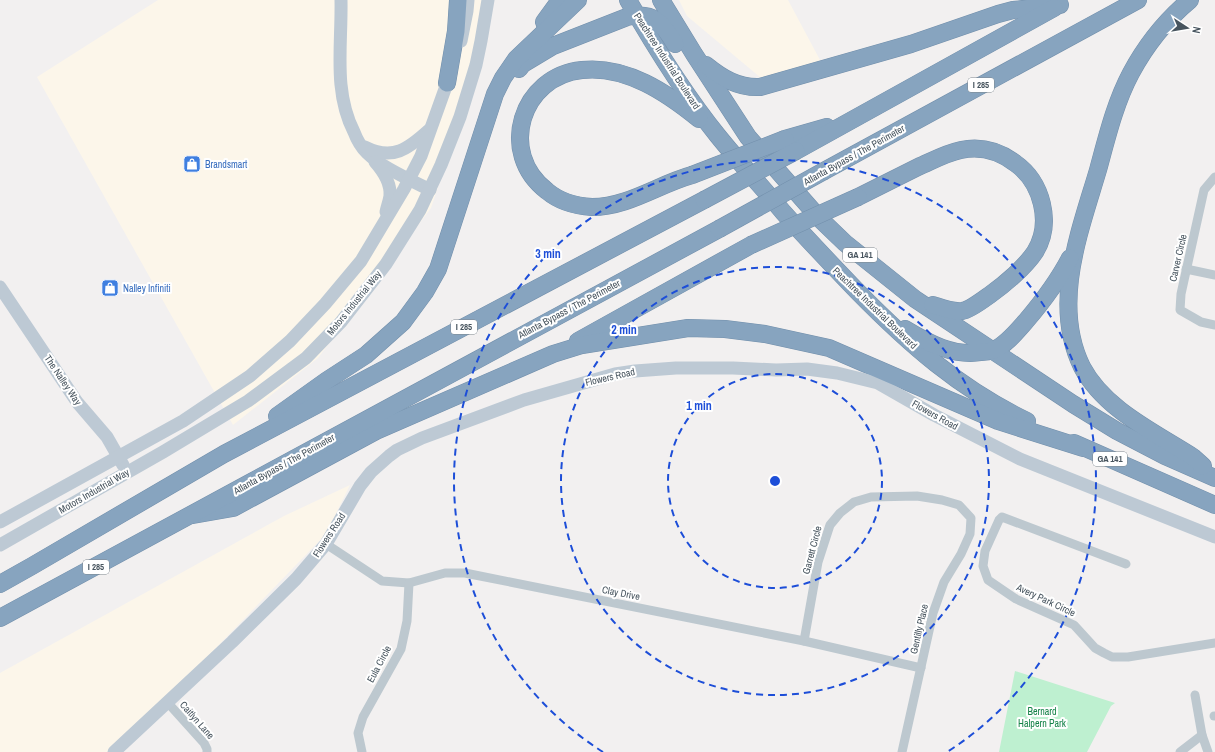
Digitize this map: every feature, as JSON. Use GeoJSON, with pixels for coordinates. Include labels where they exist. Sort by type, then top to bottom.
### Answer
{"type":"FeatureCollection","features":[{"type":"Feature","properties":{"kind":"highway"},"geometry":{"type":"LineString","coordinates":[[447,83],[456,31],[458,0]]}},
{"type":"Feature","properties":{"kind":"highway"},"geometry":{"type":"LineString","coordinates":[[224,454],[326,381],[366,355],[403,322],[425,292],[438,269],[495,94],[503,78],[516,59],[560,0]]}},
{"type":"Feature","properties":{"kind":"highway"},"geometry":{"type":"LineString","coordinates":[[516,59],[578,0]]}},
{"type":"Feature","properties":{"kind":"highway","name":"Peachtree Industrial Boulevard"},"geometry":{"type":"LineString","coordinates":[[628,0],[676,77],[717,135],[814,247],[876,310],[921,352],[972,391],[1005,411],[1083,448],[1215,505]]}},
{"type":"Feature","properties":{"kind":"highway","name":"GA 141"},"geometry":{"type":"LineString","coordinates":[[662,0],[694,54],[748,137],[820,219],[845,243],[915,298],[1073,404],[1117,431],[1165,456],[1215,478]]}},
{"type":"Feature","properties":{"kind":"highway","name":"Atlanta Bypass / The Perimeter"},"geometry":{"type":"LineString","coordinates":[[0,618],[193,515],[1138,0]]}},
{"type":"Feature","properties":{"kind":"highway"},"geometry":{"type":"LineString","coordinates":[[1190,0],[1168,20],[1151,41],[1140,57],[1117,102],[1073,253],[1069,293],[1069,315],[1074,347],[1088,376],[1103,396],[1123,413],[1193,457],[1215,478]]}},
{"type":"Feature","properties":{"kind":"highway"},"geometry":{"type":"LineString","coordinates":[[694,54],[716,73],[730,81],[744,86],[760,87],[911,44],[998,14],[1013,10],[1065,3]]}},
{"type":"Feature","properties":{"kind":"highway","name":"I 285"},"geometry":{"type":"LineString","coordinates":[[0,584],[224,454],[796,152],[1065,3]]}},
{"type":"Feature","properties":{"kind":"highway"},"geometry":{"type":"LineString","coordinates":[[486,125],[504,88],[523,64],[553,46],[627,17],[645,15],[653,18],[663,25],[719,107],[748,137]]}},
{"type":"Feature","properties":{"kind":"highway"},"geometry":{"type":"LineString","coordinates":[[717,135],[663,92],[628,76],[604,70],[583,70],[572,71],[555,78],[540,88],[525,111],[522,121],[520,140],[521,151],[529,170],[541,187],[564,202],[574,205],[593,207],[634,198],[785,139],[856,118]]}},
{"type":"Feature","properties":{"kind":"highway"},"geometry":{"type":"LineString","coordinates":[[193,515],[233,508],[376,431],[553,354],[751,245],[858,197],[950,153],[975,148],[998,152],[1022,167],[1032,179],[1043,207],[1040,242],[1027,262],[999,288],[963,311],[947,310],[915,298]]}},
{"type":"Feature","properties":{"kind":"highway"},"geometry":{"type":"LineString","coordinates":[[876,310],[916,335],[948,351],[968,354],[994,350],[1004,344],[1036,309],[1050,291],[1073,253]]}},
{"type":"Feature","properties":{"kind":"highway"},"geometry":{"type":"LineString","coordinates":[[553,354],[582,345],[688,328],[725,329],[765,334],[829,348],[998,421],[1083,448]]}},
{"type":"Feature","properties":{"kind":"main road"},"geometry":{"type":"LineString","coordinates":[[341,0],[340,68],[342,100],[348,122],[364,149],[381,169],[387,181],[390,195],[382,226]]}},
{"type":"Feature","properties":{"kind":"main road","name":"Motors Industrial Way"},"geometry":{"type":"LineString","coordinates":[[0,522],[183,421],[250,376],[290,341],[325,304],[361,261],[409,180],[421,156],[464,31],[468,0]]}},
{"type":"Feature","properties":{"kind":"main road","name":"Motors Industrial Way"},"geometry":{"type":"LineString","coordinates":[[0,545],[248,402],[306,358],[340,322],[386,264],[420,210],[442,166],[460,117],[476,65],[488,0]]}},
{"type":"Feature","properties":{"kind":"main road"},"geometry":{"type":"LineString","coordinates":[[364,149],[376,152],[400,152],[417,141],[431,129]]}},
{"type":"Feature","properties":{"kind":"main road"},"geometry":{"type":"LineString","coordinates":[[364,149],[381,164],[430,190]]}},
{"type":"Feature","properties":{"kind":"main road","name":"The Nalley Way"},"geometry":{"type":"LineString","coordinates":[[0,287],[77,402],[107,437],[127,472]]}},
{"type":"Feature","properties":{"kind":"main road","name":"Flowers Road"},"geometry":{"type":"LineString","coordinates":[[114,752],[168,703],[296,579],[326,544],[360,486],[371,472],[398,450],[422,438],[524,400],[596,379],[636,370],[683,368],[776,370],[807,369],[837,373],[878,383],[940,418],[1020,459],[1215,538]]}},
{"type":"Feature","properties":{"kind":"street","name":"Carver Circle"},"geometry":{"type":"LineString","coordinates":[[1214,181],[1204,190],[1181,294],[1180,310],[1201,322],[1215,324]]}},
{"type":"Feature","properties":{"kind":"street"},"geometry":{"type":"LineString","coordinates":[[1186,270],[1215,275]]}},
{"type":"Feature","properties":{"kind":"street","name":"Garrett Circle"},"geometry":{"type":"LineString","coordinates":[[804,641],[818,562],[830,525],[840,513],[854,502],[871,497],[917,496],[942,500],[959,505],[972,518]]}},
{"type":"Feature","properties":{"kind":"street","name":"Avery Park Circle"},"geometry":{"type":"LineString","coordinates":[[1126,564],[1002,517],[999,520],[985,551],[983,566],[988,580],[1003,591],[1016,599],[1074,625],[1095,648],[1112,657],[1128,657],[1215,643]]}},
{"type":"Feature","properties":{"kind":"street","name":"Gentilly Place"},"geometry":{"type":"LineString","coordinates":[[902,752],[933,613],[944,582],[962,554],[970,534],[972,518]]}},
{"type":"Feature","properties":{"kind":"street","name":"Clay Drive"},"geometry":{"type":"LineString","coordinates":[[326,544],[382,581],[409,583],[445,573],[465,573],[804,641],[921,668]]}},
{"type":"Feature","properties":{"kind":"street","name":"Eula Circle"},"geometry":{"type":"LineString","coordinates":[[362,752],[358,733],[363,717],[400,649],[407,621],[409,583]]}},
{"type":"Feature","properties":{"kind":"street"},"geometry":{"type":"LineString","coordinates":[[1195,695],[1202,735],[1208,752]]}},
{"type":"Feature","properties":{"kind":"street","name":"Caitlyn Lane"},"geometry":{"type":"LineString","coordinates":[[168,703],[204,743],[207,752]]}},
{"type":"Feature","properties":{"kind":"street"},"geometry":{"type":"LineString","coordinates":[[1180,752],[1202,735]]}},
{"type":"Feature","properties":{"kind":"shaded area"},"geometry":{"type":"Polygon","coordinates":[[[158,0],[483,0],[474,78],[431,208],[318,358],[233,425],[37,77],[158,0]]]}},
{"type":"Feature","properties":{"kind":"shaded area"},"geometry":{"type":"Polygon","coordinates":[[[679,0],[788,0],[828,75],[761,78],[687,16],[679,0]]]}},
{"type":"Feature","properties":{"kind":"shaded area"},"geometry":{"type":"Polygon","coordinates":[[[350,485],[326,534],[124,743],[112,752],[0,752],[0,673],[284,516],[350,485]]]}},
{"type":"Feature","properties":{"kind":"green space","name":"Bernard Halpern Park"},"geometry":{"type":"Polygon","coordinates":[[[1015,671],[1115,703],[1111,706],[1087,752],[999,752],[1015,671]]]}},
{"type":"Feature","properties":{"kind":"place","name":"Brandsmart"},"geometry":{"type":"Point","coordinates":[192,164]}},
{"type":"Feature","properties":{"kind":"place","name":"Nalley Infiniti"},"geometry":{"type":"Point","coordinates":[110,288]}}]}
